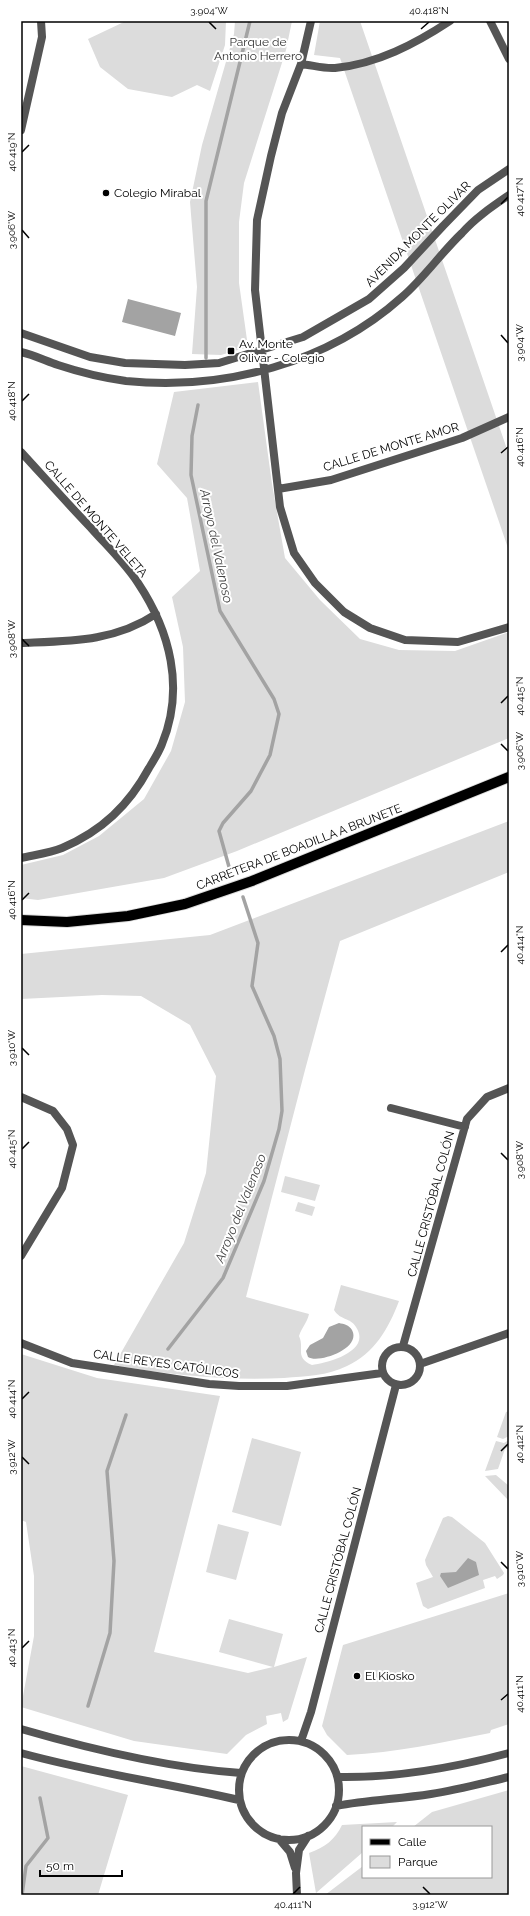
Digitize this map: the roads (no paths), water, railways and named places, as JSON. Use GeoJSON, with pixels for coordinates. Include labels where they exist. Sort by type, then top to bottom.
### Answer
{"type":"FeatureCollection","features":[{"type":"Feature","properties":{"kind":"main road","name":"CARRETERA DE BOADILLA A BRUNETE"},"geometry":{"type":"LineString","coordinates":[[21,920],[67,922],[128,916],[186,904],[252,881],[509,777]]}},
{"type":"Feature","properties":{"kind":"street"},"geometry":{"type":"LineString","coordinates":[[21,130],[42,37],[42,21]]}},
{"type":"Feature","properties":{"kind":"street"},"geometry":{"type":"LineString","coordinates":[[311,21],[301,64],[282,113],[258,220],[255,290],[280,507],[294,553],[315,583],[344,612],[370,628],[405,640],[458,642],[509,627]]}},
{"type":"Feature","properties":{"kind":"street"},"geometry":{"type":"LineString","coordinates":[[301,64],[333,68],[374,61],[427,37],[450,21]]}},
{"type":"Feature","properties":{"kind":"street"},"geometry":{"type":"LineString","coordinates":[[490,21],[509,59]]}},
{"type":"Feature","properties":{"kind":"street","name":"AVENIDA MONTE OLIVAR"},"geometry":{"type":"LineString","coordinates":[[21,333],[90,356],[125,362],[185,365],[219,364],[303,337],[369,299],[404,268],[442,226],[478,190],[509,169]]}},
{"type":"Feature","properties":{"kind":"street"},"geometry":{"type":"LineString","coordinates":[[21,352],[59,366],[126,380],[176,382],[205,381],[264,371],[326,348],[373,321],[404,296],[463,231],[509,195]]}},
{"type":"Feature","properties":{"kind":"street","name":"CALLE DE MONTE AMOR"},"geometry":{"type":"LineString","coordinates":[[278,489],[331,480],[462,438],[509,417]]}},
{"type":"Feature","properties":{"kind":"street","name":"CALLE DE MONTE VELETA"},"geometry":{"type":"LineString","coordinates":[[21,452],[119,559],[138,583],[156,614],[170,652],[174,692],[172,710],[162,744],[140,784],[128,802],[97,829],[61,848],[21,858]]}},
{"type":"Feature","properties":{"kind":"street"},"geometry":{"type":"LineString","coordinates":[[21,643],[85,640],[115,633],[143,623],[156,614]]}},
{"type":"Feature","properties":{"kind":"street","name":"CALLE CRISTÓBAL COLÓN"},"geometry":{"type":"LineString","coordinates":[[403,1346],[467,1120],[487,1097],[509,1088]]}},
{"type":"Feature","properties":{"kind":"street"},"geometry":{"type":"LineString","coordinates":[[21,1097],[53,1111],[67,1129],[73,1145],[62,1188],[21,1256]]}},
{"type":"Feature","properties":{"kind":"street"},"geometry":{"type":"LineString","coordinates":[[391,1108],[465,1127]]}},
{"type":"Feature","properties":{"kind":"street"},"geometry":{"type":"LineString","coordinates":[[420,1364],[509,1333]]}},
{"type":"Feature","properties":{"kind":"street","name":"CALLE REYES CATÓLICOS"},"geometry":{"type":"LineString","coordinates":[[21,1343],[72,1363],[209,1384],[239,1386],[287,1386],[382,1373]]}},
{"type":"Feature","properties":{"kind":"street"},"geometry":{"type":"LineString","coordinates":[[403,1346],[414,1352],[420,1364],[417,1376],[413,1381],[408,1384],[396,1385],[385,1378],[382,1373],[381,1366],[385,1354],[396,1347],[403,1346]]}},
{"type":"Feature","properties":{"kind":"street","name":"CALLE CRISTÓBAL COLÓN"},"geometry":{"type":"LineString","coordinates":[[301,1741],[311,1712],[396,1385]]}},
{"type":"Feature","properties":{"kind":"street"},"geometry":{"type":"LineString","coordinates":[[21,1729],[72,1744],[129,1756],[216,1771],[241,1773]]}},
{"type":"Feature","properties":{"kind":"street"},"geometry":{"type":"LineString","coordinates":[[287,1739],[301,1741],[314,1746],[324,1754],[332,1764],[338,1777],[339,1791],[336,1806],[325,1824],[308,1836],[294,1840],[279,1839],[265,1834],[253,1826],[244,1814],[239,1800],[238,1786],[241,1773],[248,1760],[259,1749],[272,1742],[287,1739]]}},
{"type":"Feature","properties":{"kind":"street"},"geometry":{"type":"LineString","coordinates":[[21,1753],[60,1764],[117,1777],[239,1800]]}},
{"type":"Feature","properties":{"kind":"street"},"geometry":{"type":"LineString","coordinates":[[338,1777],[369,1778],[458,1766],[509,1753]]}},
{"type":"Feature","properties":{"kind":"street"},"geometry":{"type":"LineString","coordinates":[[336,1806],[460,1789],[509,1777]]}},
{"type":"Feature","properties":{"kind":"street"},"geometry":{"type":"LineString","coordinates":[[297,1895],[296,1873],[299,1850],[308,1836]]}},
{"type":"Feature","properties":{"kind":"street"},"geometry":{"type":"LineString","coordinates":[[279,1839],[290,1852],[296,1873]]}},
{"type":"Feature","properties":{"kind":"waterway","name":"Arroyo del Valenoso"},"geometry":{"type":"LineString","coordinates":[[206,358],[206,201],[250,21]]}},
{"type":"Feature","properties":{"kind":"waterway","name":"Arroyo del Valenoso"},"geometry":{"type":"LineString","coordinates":[[198,405],[192,436],[191,475],[220,611],[274,699],[279,714],[270,755],[251,791],[223,823],[219,831],[231,874]]}},
{"type":"Feature","properties":{"kind":"waterway","name":"Arroyo del Valenoso"},"geometry":{"type":"LineString","coordinates":[[168,1349],[223,1278],[264,1181],[279,1129],[282,1111],[280,1059],[274,1036],[252,986],[258,943],[243,897]]}},
{"type":"Feature","properties":{"kind":"waterway","name":"Arroyo del Valenoso"},"geometry":{"type":"LineString","coordinates":[[88,1706],[110,1633],[114,1561],[107,1471],[126,1415]]}},
{"type":"Feature","properties":{"kind":"waterway","name":"Arroyo del Valenoso"},"geometry":{"type":"LineString","coordinates":[[22,1895],[26,1866],[48,1838],[40,1798]]}},
{"type":"Feature","properties":{"kind":"place","name":"Colegio Mirabal"},"geometry":{"type":"Point","coordinates":[106,193]}},
{"type":"Feature","properties":{"kind":"place","name":"Av. Monte Olivar - Colegio"},"geometry":{"type":"Point","coordinates":[231,351]}},
{"type":"Feature","properties":{"kind":"place","name":"El Kiosko"},"geometry":{"type":"Point","coordinates":[357,1676]}},
{"type":"Feature","properties":{"kind":"park label","name":"Parque de Antonio Herrero"},"geometry":{"type":"Point","coordinates":[258,49]}}]}
